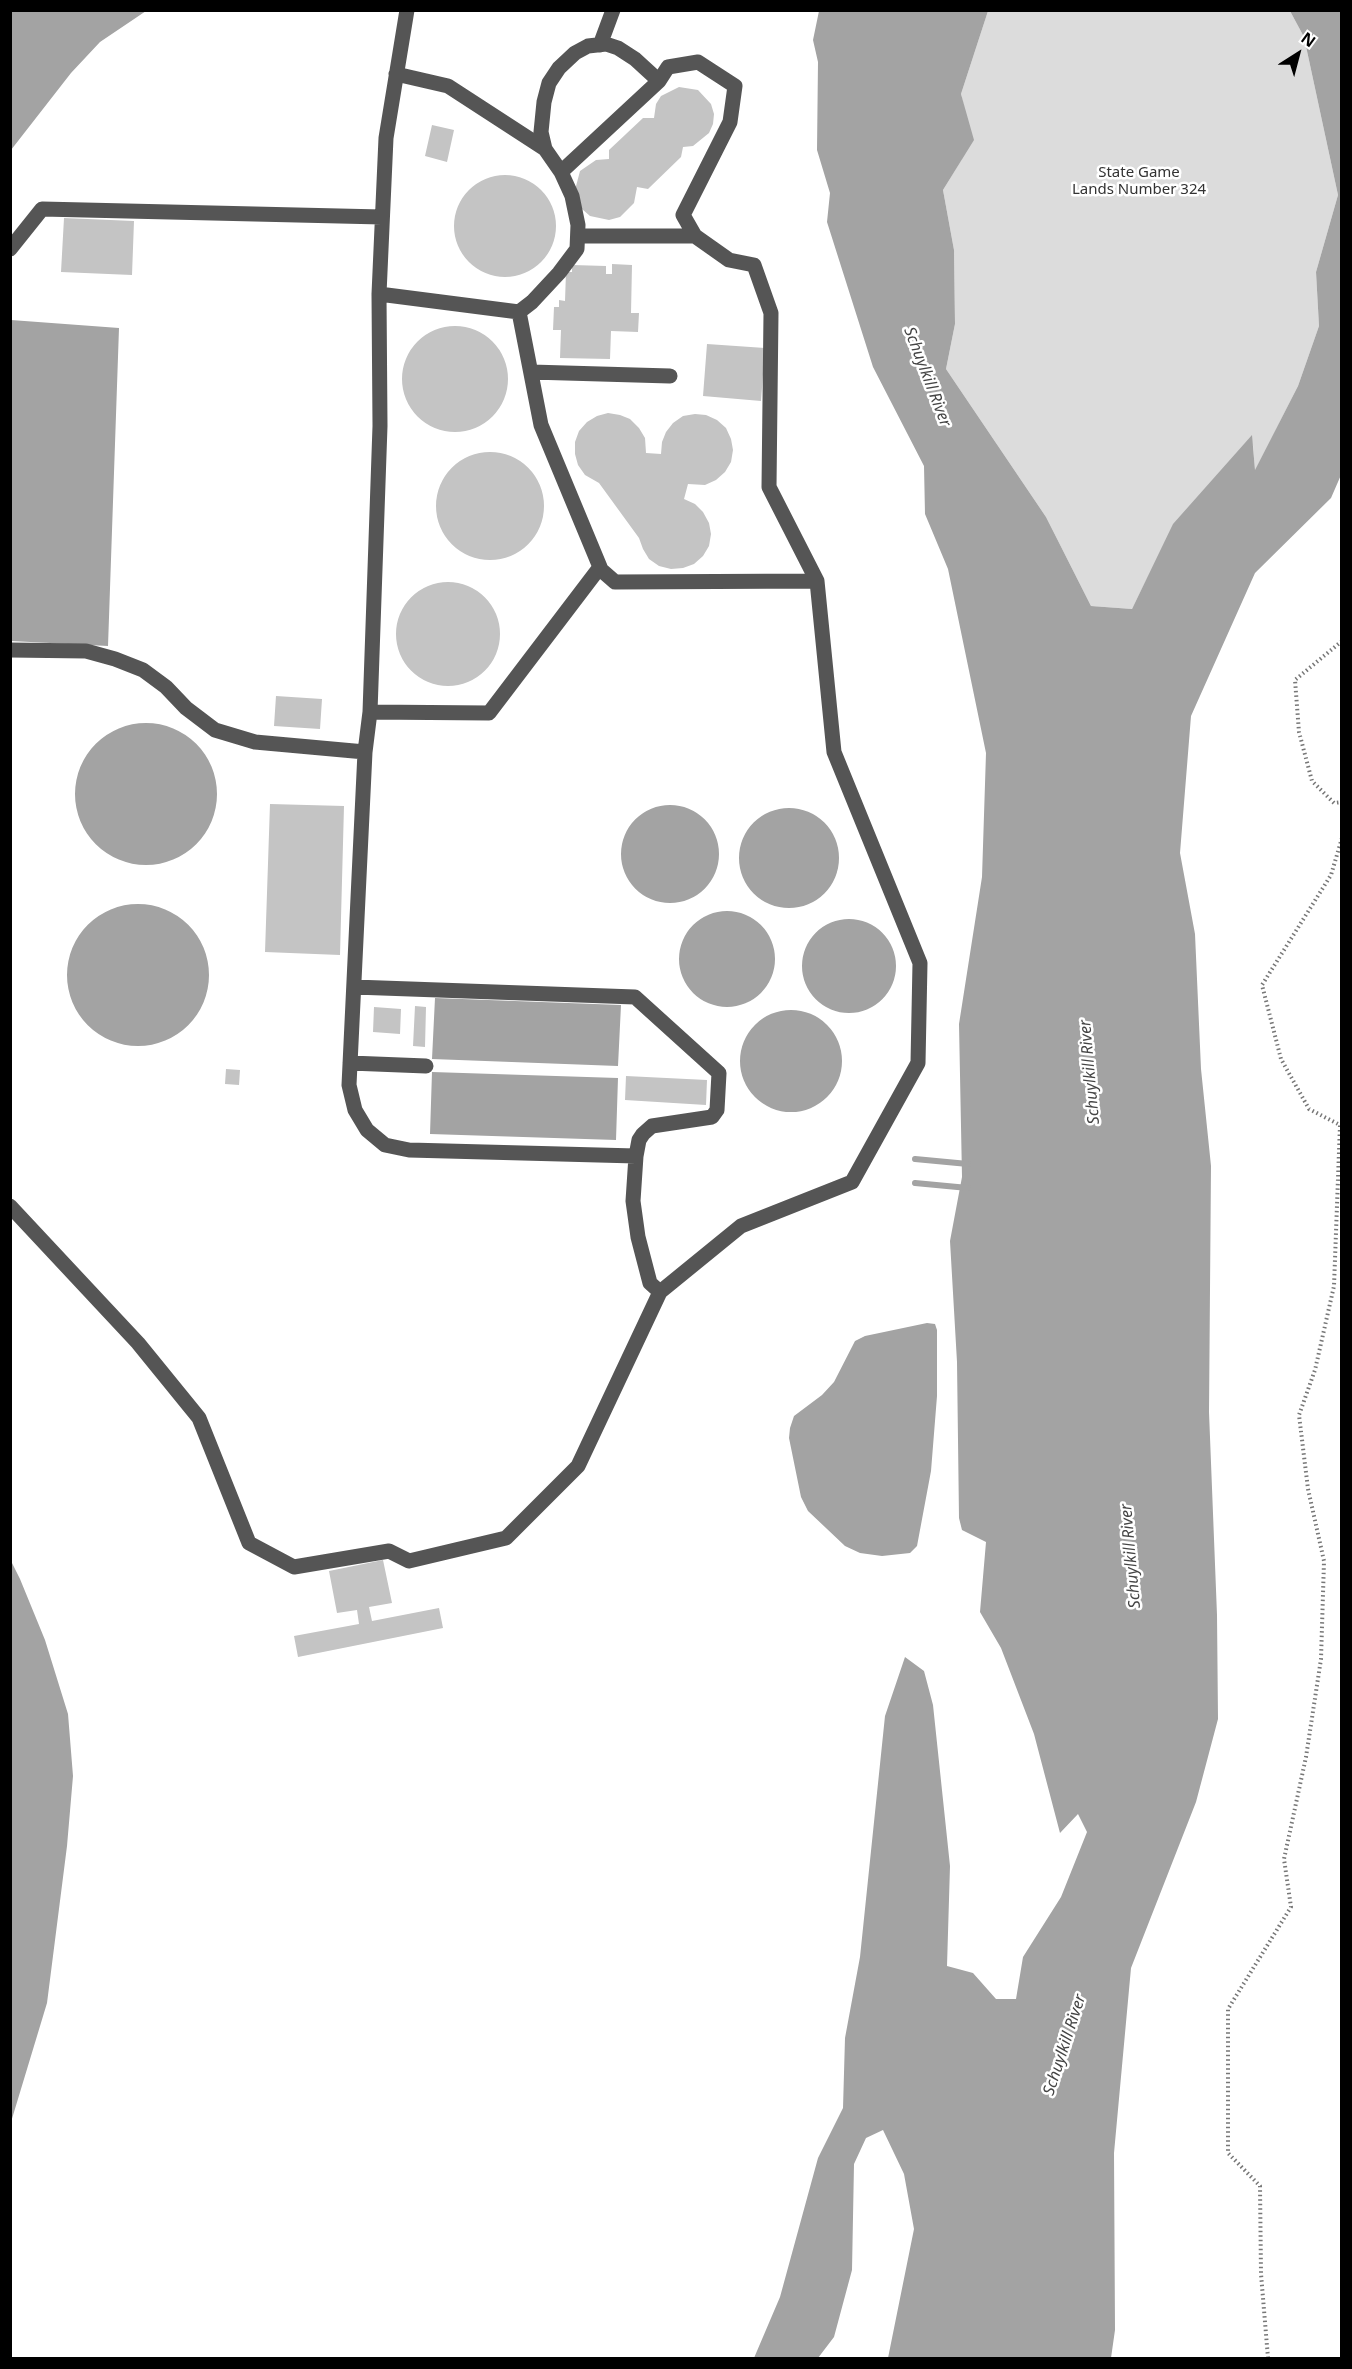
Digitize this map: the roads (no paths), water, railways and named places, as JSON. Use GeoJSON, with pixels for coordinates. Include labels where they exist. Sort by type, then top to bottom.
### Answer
{"type":"FeatureCollection","features":[{"type":"Feature","properties":{"kind":"lane"},"geometry":{"type":"LineString","coordinates":[[407,10],[386,138],[379,294],[380,426],[369,712],[365,752],[349,1085],[355,1110],[367,1130],[385,1144],[409,1150],[636,1156]]}},
{"type":"Feature","properties":{"kind":"lane"},"geometry":{"type":"LineString","coordinates":[[600,45],[613,10]]}},
{"type":"Feature","properties":{"kind":"lane"},"geometry":{"type":"LineString","coordinates":[[379,294],[519,312],[532,302],[577,249],[578,225],[572,196],[561,172],[545,149],[541,132],[544,102],[549,83],[559,68],[575,53],[588,46],[600,45],[618,48],[636,59],[659,81]]}},
{"type":"Feature","properties":{"kind":"lane"},"geometry":{"type":"LineString","coordinates":[[10,1206],[138,1343],[199,1418],[249,1543],[294,1567],[389,1551],[409,1560],[506,1538],[578,1466],[660,1292],[741,1226],[852,1182],[918,1062],[920,963],[834,752],[817,581],[769,487],[771,313],[754,265],[729,260],[695,236],[682,214],[730,122],[735,86],[698,62],[668,67],[659,81],[561,172]]}},
{"type":"Feature","properties":{"kind":"lane"},"geometry":{"type":"LineString","coordinates":[[396,74],[448,86],[545,149]]}},
{"type":"Feature","properties":{"kind":"lane"},"geometry":{"type":"LineString","coordinates":[[10,249],[42,209],[382,217]]}},
{"type":"Feature","properties":{"kind":"lane"},"geometry":{"type":"LineString","coordinates":[[578,236],[695,236]]}},
{"type":"Feature","properties":{"kind":"lane"},"geometry":{"type":"LineString","coordinates":[[519,312],[542,425],[599,568],[615,582],[817,581]]}},
{"type":"Feature","properties":{"kind":"lane"},"geometry":{"type":"LineString","coordinates":[[531,372],[670,376]]}},
{"type":"Feature","properties":{"kind":"lane"},"geometry":{"type":"LineString","coordinates":[[369,712],[489,713],[599,568]]}},
{"type":"Feature","properties":{"kind":"lane"},"geometry":{"type":"LineString","coordinates":[[10,650],[86,651],[116,659],[143,670],[215,730],[255,742],[365,752]]}},
{"type":"Feature","properties":{"kind":"lane"},"geometry":{"type":"LineString","coordinates":[[354,987],[635,997],[719,1073],[717,1110],[712,1117],[652,1126],[639,1140],[633,1201],[638,1237],[650,1283],[660,1292]]}},
{"type":"Feature","properties":{"kind":"lane"},"geometry":{"type":"LineString","coordinates":[[350,1063],[426,1066]]}},
{"type":"Feature","properties":{"kind":"water"},"geometry":{"type":"Polygon","coordinates":[[[11,10],[146,11],[100,42],[71,73],[11,150],[11,10]]]}},
{"type":"Feature","properties":{"kind":"water","name":"Schuylkill River"},"geometry":{"type":"Polygon","coordinates":[[[819,11],[988,11],[961,94],[974,140],[943,190],[954,250],[955,324],[946,369],[1046,517],[1091,606],[1132,609],[1173,524],[1252,435],[1255,470],[1298,386],[1319,326],[1316,272],[1338,195],[1304,37],[1290,11],[1341,11],[1341,475],[1331,498],[1255,573],[1191,716],[1180,853],[1195,934],[1201,1069],[1211,1166],[1209,1412],[1217,1615],[1218,1719],[1196,1802],[1131,1968],[1114,2153],[1115,2330],[1111,2358],[888,2358],[914,2229],[904,2174],[883,2130],[866,2138],[854,2164],[852,2270],[834,2337],[818,2358],[754,2358],[780,2297],[818,2158],[843,2108],[845,2038],[860,1957],[885,1716],[905,1657],[924,1671],[933,1705],[950,1866],[947,1966],[973,1973],[996,1999],[1016,1999],[1023,1957],[1061,1897],[1087,1832],[1078,1814],[1060,1833],[1034,1734],[1001,1648],[980,1612],[986,1542],[962,1530],[959,1518],[957,1362],[950,1241],[962,1177],[959,1024],[982,877],[986,753],[948,569],[925,514],[924,466],[873,367],[827,222],[830,193],[817,150],[818,62],[813,40],[819,11]]]}},
{"type":"Feature","properties":{"kind":"water"},"geometry":{"type":"Polygon","coordinates":[[[11,320],[119,328],[108,646],[11,641],[11,320]]]}},
{"type":"Feature","properties":{"kind":"water"},"geometry":{"type":"Polygon","coordinates":[[[146,723],[173,729],[196,744],[211,767],[217,794],[211,821],[196,844],[173,859],[146,865],[119,859],[96,844],[81,821],[75,794],[81,767],[96,744],[119,729],[146,723]]]}},
{"type":"Feature","properties":{"kind":"water"},"geometry":{"type":"Polygon","coordinates":[[[670,805],[689,809],[704,820],[715,835],[719,854],[715,873],[704,888],[689,899],[670,903],[651,899],[636,888],[625,873],[621,854],[625,835],[636,820],[651,809],[670,805]]]}},
{"type":"Feature","properties":{"kind":"water"},"geometry":{"type":"Polygon","coordinates":[[[789,808],[808,812],[825,822],[835,839],[839,858],[835,877],[825,894],[808,904],[789,908],[770,904],[753,894],[743,877],[739,858],[743,839],[753,822],[770,812],[789,808]]]}},
{"type":"Feature","properties":{"kind":"water"},"geometry":{"type":"Polygon","coordinates":[[[138,904],[165,910],[188,925],[203,948],[209,975],[203,1002],[188,1025],[165,1040],[138,1046],[111,1040],[88,1025],[73,1002],[67,975],[73,948],[88,925],[111,910],[138,904]]]}},
{"type":"Feature","properties":{"kind":"water"},"geometry":{"type":"Polygon","coordinates":[[[727,911],[745,915],[761,925],[771,941],[775,959],[771,977],[761,993],[745,1003],[727,1007],[709,1003],[693,993],[683,977],[679,959],[683,941],[693,925],[709,915],[727,911]]]}},
{"type":"Feature","properties":{"kind":"water"},"geometry":{"type":"Polygon","coordinates":[[[849,919],[867,922],[883,932],[893,948],[896,966],[893,984],[883,1000],[867,1010],[849,1013],[831,1010],[815,1000],[805,984],[802,966],[805,948],[815,932],[831,922],[849,919]]]}},
{"type":"Feature","properties":{"kind":"water"},"geometry":{"type":"Polygon","coordinates":[[[435,998],[621,1005],[618,1066],[432,1059],[435,998]]]}},
{"type":"Feature","properties":{"kind":"water"},"geometry":{"type":"Polygon","coordinates":[[[791,1010],[811,1014],[827,1025],[838,1041],[842,1061],[838,1081],[827,1097],[811,1108],[791,1112],[771,1108],[755,1097],[744,1081],[740,1061],[744,1041],[755,1025],[771,1014],[791,1010]]]}},
{"type":"Feature","properties":{"kind":"water"},"geometry":{"type":"Polygon","coordinates":[[[432,1072],[618,1078],[616,1140],[430,1134],[432,1072]]]}},
{"type":"Feature","properties":{"kind":"water"},"geometry":{"type":"Polygon","coordinates":[[[927,1323],[935,1324],[937,1330],[937,1396],[931,1471],[917,1546],[910,1553],[882,1556],[860,1553],[845,1546],[808,1511],[801,1497],[789,1438],[790,1428],[794,1416],[822,1395],[834,1382],[855,1341],[865,1336],[927,1323]]]}},
{"type":"Feature","properties":{"kind":"water"},"geometry":{"type":"Polygon","coordinates":[[[11,1561],[45,1640],[68,1714],[73,1776],[67,1846],[47,2003],[11,2122],[11,1561]]]}},
{"type":"Feature","properties":{"kind":"waterway"},"geometry":{"type":"LineString","coordinates":[[915,1159],[968,1164]]}},
{"type":"Feature","properties":{"kind":"waterway"},"geometry":{"type":"LineString","coordinates":[[915,1183],[968,1188]]}},
{"type":"Feature","properties":{"kind":"park label","name":"State Game Lands Number 324"},"geometry":{"type":"Point","coordinates":[1139,182]}}]}
